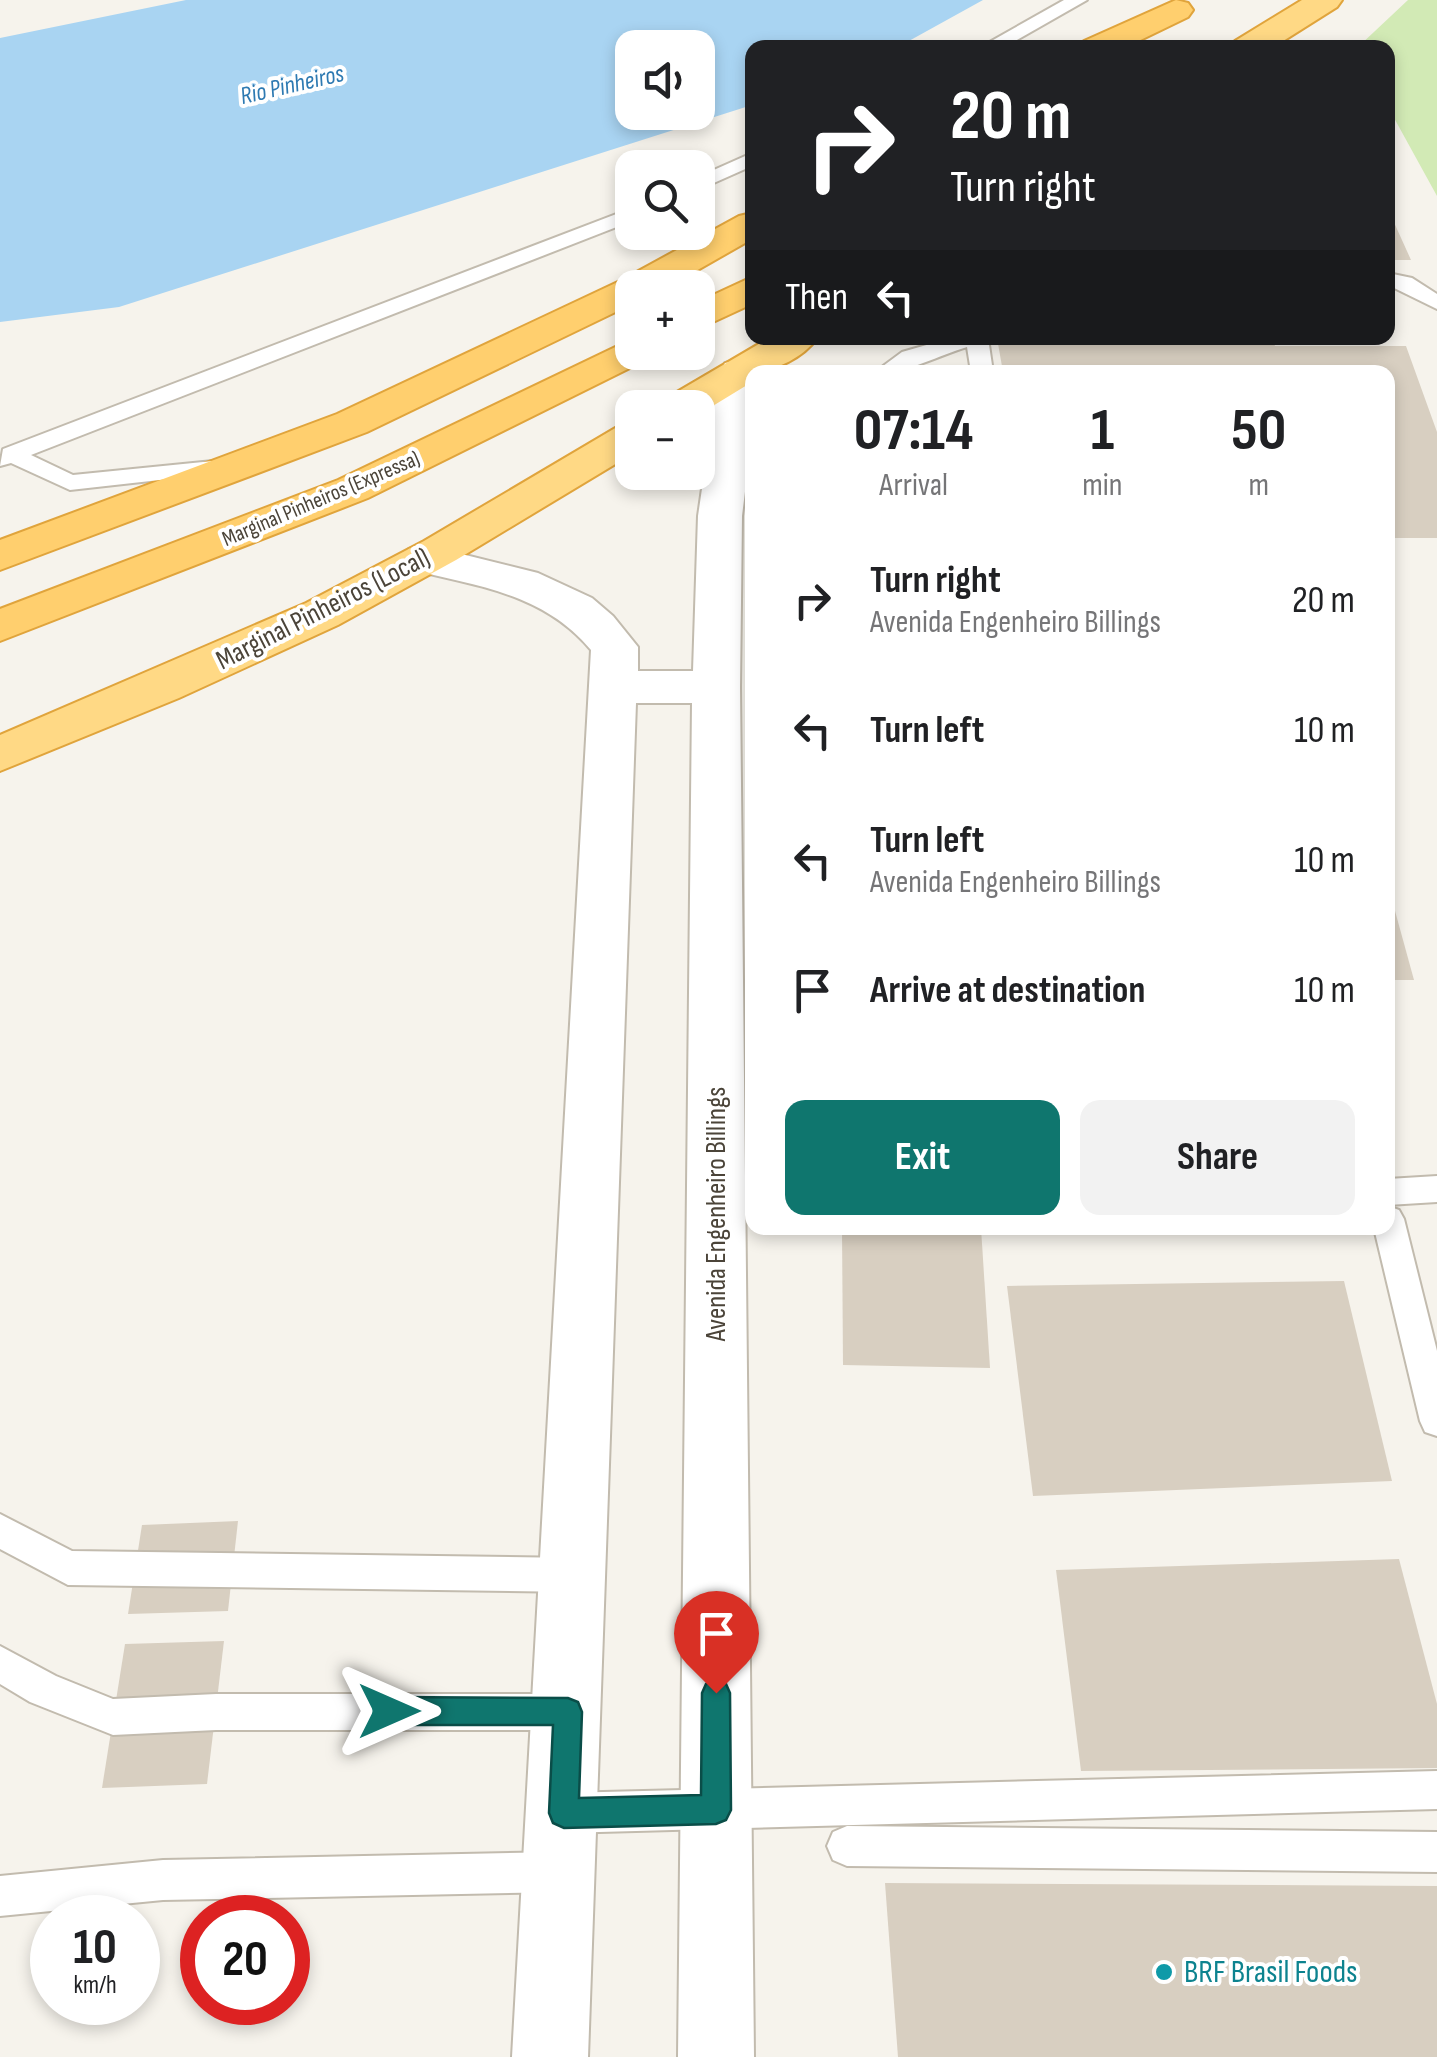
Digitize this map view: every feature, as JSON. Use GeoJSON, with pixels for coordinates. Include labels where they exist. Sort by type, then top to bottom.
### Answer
{"type":"FeatureCollection","features":[{"type":"Feature","properties":{"kind":"highway"},"geometry":{"type":"LineString","coordinates":[[1260,40],[1325,0]]}},
{"type":"Feature","properties":{"kind":"highway"},"geometry":{"type":"LineString","coordinates":[[1112,40],[1183,5]]}},
{"type":"Feature","properties":{"kind":"highway"},"geometry":{"type":"LineString","coordinates":[[1146,40],[1183,5]]}},
{"type":"Feature","properties":{"kind":"highway"},"geometry":{"type":"LineString","coordinates":[[667,270],[745,228]]}},
{"type":"Feature","properties":{"kind":"highway"},"geometry":{"type":"LineString","coordinates":[[715,309],[745,293]]}},
{"type":"Feature","properties":{"kind":"highway"},"geometry":{"type":"LineString","coordinates":[[0,556],[352,422],[615,297]]}},
{"type":"Feature","properties":{"kind":"highway"},"geometry":{"type":"LineString","coordinates":[[752,365],[785,345]]}},
{"type":"Feature","properties":{"kind":"highway","name":"Marginal Pinheiros (Expressa)"},"geometry":{"type":"LineString","coordinates":[[0,626],[353,490],[615,359]]}},
{"type":"Feature","properties":{"kind":"highway"},"geometry":{"type":"LineString","coordinates":[[710,390],[745,369]]}},
{"type":"Feature","properties":{"kind":"highway","name":"Marginal Pinheiros (Local)"},"geometry":{"type":"LineString","coordinates":[[0,754],[224,661],[425,559],[615,446]]}},
{"type":"Feature","properties":{"kind":"street","name":"Avenida Engenheiro Billings"},"geometry":{"type":"LineString","coordinates":[[716,2057],[716,1810],[734,1190],[716,687],[720,516],[740,372]]}},
{"type":"Feature","properties":{"kind":"street"},"geometry":{"type":"LineString","coordinates":[[425,559],[492,575],[577,608],[615,648],[550,2057]]}},
{"type":"Feature","properties":{"kind":"street"},"geometry":{"type":"LineString","coordinates":[[614,687],[716,687]]}},
{"type":"Feature","properties":{"kind":"lane"},"geometry":{"type":"LineString","coordinates":[[1003,40],[1078,0]]}},
{"type":"Feature","properties":{"kind":"lane"},"geometry":{"type":"LineString","coordinates":[[715,176],[745,162]]}},
{"type":"Feature","properties":{"kind":"lane"},"geometry":{"type":"LineString","coordinates":[[6,456],[615,221]]}},
{"type":"Feature","properties":{"kind":"lane"},"geometry":{"type":"LineString","coordinates":[[1395,282],[1437,303]]}},
{"type":"Feature","properties":{"kind":"lane"},"geometry":{"type":"LineString","coordinates":[[897,365],[950,345]]}},
{"type":"Feature","properties":{"kind":"lane"},"geometry":{"type":"LineString","coordinates":[[6,456],[70,484],[246,464]]}},
{"type":"Feature","properties":{"kind":"lane"},"geometry":{"type":"LineString","coordinates":[[1395,1192],[1437,1189]]}},
{"type":"Feature","properties":{"kind":"lane"},"geometry":{"type":"LineString","coordinates":[[1392,1235],[1437,1421]]}},
{"type":"Feature","properties":{"kind":"lane"},"geometry":{"type":"LineString","coordinates":[[0,1530],[68,1568],[574,1575]]}},
{"type":"Feature","properties":{"kind":"lane"},"geometry":{"type":"LineString","coordinates":[[0,1664],[43,1689],[112,1717],[216,1712],[568,1712]]}},
{"type":"Feature","properties":{"kind":"lane"},"geometry":{"type":"LineString","coordinates":[[564,1813],[1437,1790]]}},
{"type":"Feature","properties":{"kind":"lane"},"geometry":{"type":"LineString","coordinates":[[846,1846],[1437,1852]]}},
{"type":"Feature","properties":{"kind":"lane"},"geometry":{"type":"LineString","coordinates":[[0,1896],[162,1880],[560,1872]]}},
{"type":"Feature","properties":{"kind":"green space"},"geometry":{"type":"Polygon","coordinates":[[[1408,0],[1437,0],[1437,196],[1395,120],[1395,40],[1365,40],[1408,0]]]}},
{"type":"Feature","properties":{"kind":"water","name":"Rio Pinheiros"},"geometry":{"type":"Polygon","coordinates":[[[186,0],[983,0],[911,40],[745,40],[745,107],[715,117],[715,30],[615,30],[615,130],[674,130],[119,307],[0,322],[0,38],[186,0]]]}},
{"type":"Feature","properties":{"kind":"building"},"geometry":{"type":"Polygon","coordinates":[[[1395,225],[1411,260],[1395,260],[1395,225]]]}},
{"type":"Feature","properties":{"kind":"building"},"geometry":{"type":"Polygon","coordinates":[[[998,345],[1406,346],[1437,432],[1437,538],[1395,538],[1395,365],[1002,365],[998,345]]]}},
{"type":"Feature","properties":{"kind":"building"},"geometry":{"type":"Polygon","coordinates":[[[1395,911],[1414,980],[1395,980],[1395,911]]]}},
{"type":"Feature","properties":{"kind":"building"},"geometry":{"type":"Polygon","coordinates":[[[842,1235],[981,1235],[990,1368],[843,1365],[842,1235]]]}},
{"type":"Feature","properties":{"kind":"building"},"geometry":{"type":"Polygon","coordinates":[[[1344,1281],[1392,1481],[1033,1496],[1007,1286],[1344,1281]]]}},
{"type":"Feature","properties":{"kind":"building"},"geometry":{"type":"Polygon","coordinates":[[[238,1521],[228,1611],[128,1614],[142,1525],[238,1521]]]}},
{"type":"Feature","properties":{"kind":"building"},"geometry":{"type":"Polygon","coordinates":[[[1399,1559],[1437,1704],[1437,1768],[1081,1771],[1056,1570],[1399,1559]]]}},
{"type":"Feature","properties":{"kind":"building"},"geometry":{"type":"Polygon","coordinates":[[[224,1641],[207,1784],[102,1788],[125,1644],[224,1641]]]}},
{"type":"Feature","properties":{"kind":"building","name":"BRF Brasil Foods"},"geometry":{"type":"Polygon","coordinates":[[[885,1883],[1437,1886],[1437,2057],[898,2057],[885,1883]]]}},
{"type":"Feature","properties":{"kind":"place","name":"BRF Brasil Foods"},"geometry":{"type":"Point","coordinates":[1164,1972]}},
{"type":"Feature","properties":{"kind":"route"},"geometry":{"type":"LineString","coordinates":[[389,1711],[568,1712],[564,1813],[716,1810],[716,1693]]}}]}
